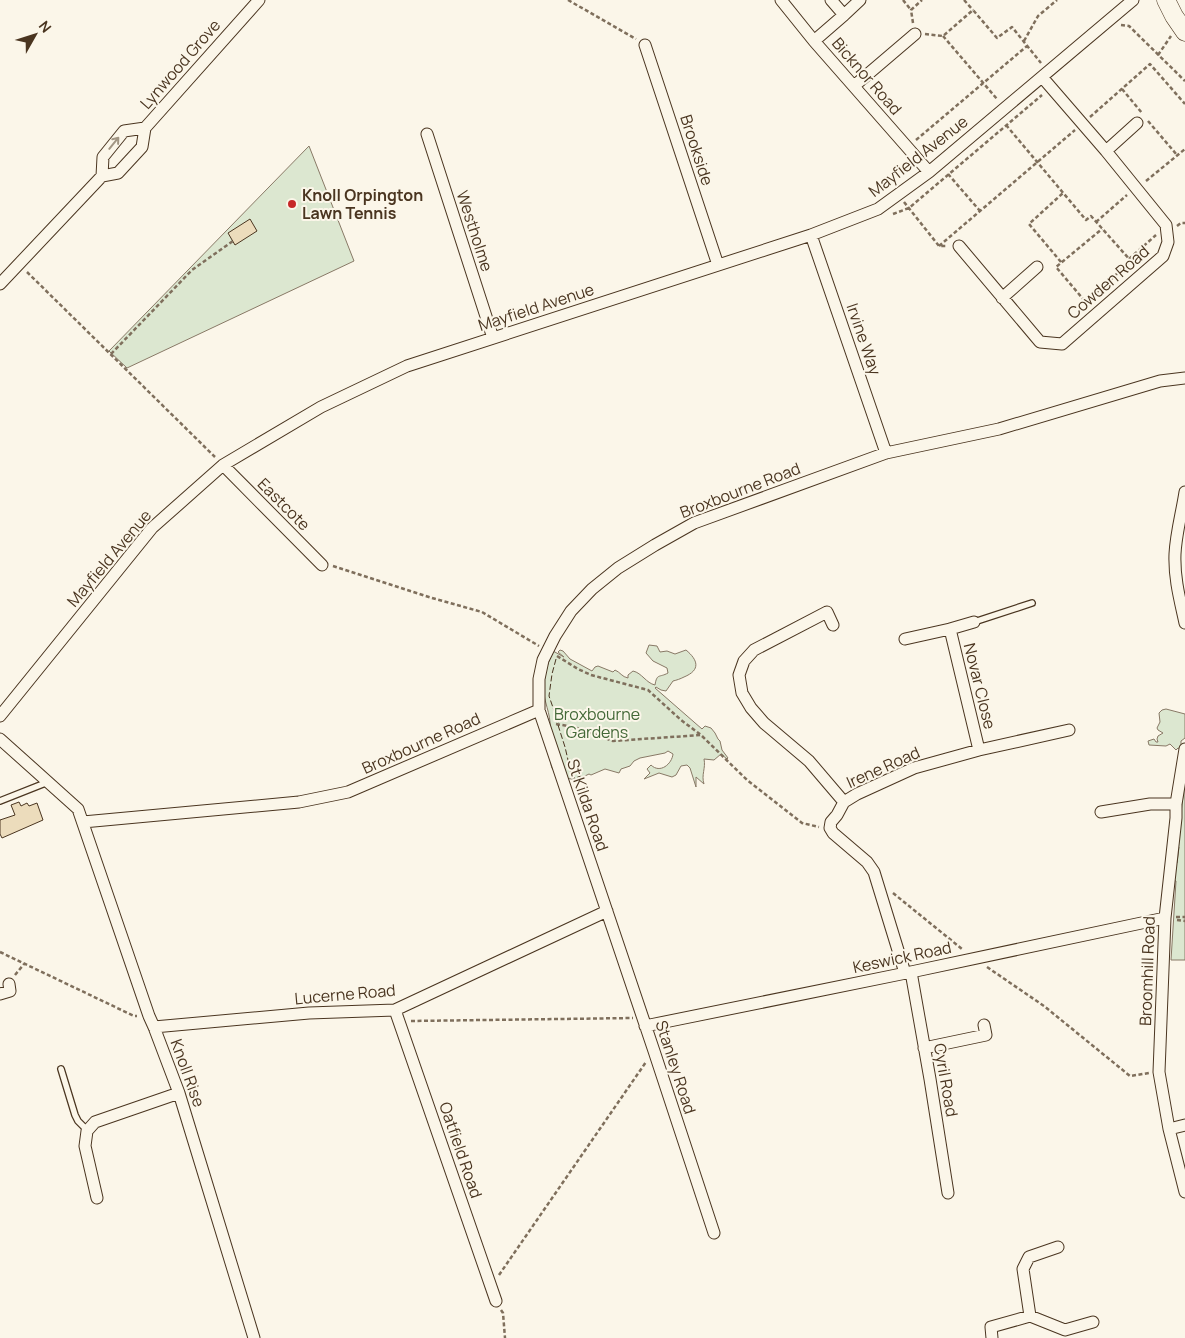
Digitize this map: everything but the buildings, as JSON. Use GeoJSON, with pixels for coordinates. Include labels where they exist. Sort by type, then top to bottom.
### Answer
{"type":"FeatureCollection","features":[{"type":"Feature","properties":{"kind":"main road"},"geometry":{"type":"LineString","coordinates":[[1170,8],[1185,32]]}},
{"type":"Feature","properties":{"kind":"street","name":"Lynwood Grove"},"geometry":{"type":"LineString","coordinates":[[0,284],[102,176],[118,173],[142,148],[145,128],[259,0]]}},
{"type":"Feature","properties":{"kind":"street","name":"Bicknor Road"},"geometry":{"type":"LineString","coordinates":[[781,0],[814,41],[928,172]]}},
{"type":"Feature","properties":{"kind":"street"},"geometry":{"type":"LineString","coordinates":[[831,0],[844,14]]}},
{"type":"Feature","properties":{"kind":"street"},"geometry":{"type":"LineString","coordinates":[[814,41],[860,0]]}},
{"type":"Feature","properties":{"kind":"street","name":"Mayfield Avenue"},"geometry":{"type":"LineString","coordinates":[[0,716],[152,528],[223,465],[321,407],[407,366],[811,235],[878,209],[928,172],[1133,0]]}},
{"type":"Feature","properties":{"kind":"street"},"geometry":{"type":"LineString","coordinates":[[854,86],[915,34]]}},
{"type":"Feature","properties":{"kind":"street","name":"Brookside"},"geometry":{"type":"LineString","coordinates":[[646,45],[718,265]]}},
{"type":"Feature","properties":{"kind":"street"},"geometry":{"type":"LineString","coordinates":[[1045,74],[1051,87],[1166,225]]}},
{"type":"Feature","properties":{"kind":"street"},"geometry":{"type":"LineString","coordinates":[[1106,151],[1136,124]]}},
{"type":"Feature","properties":{"kind":"street","name":"Lynwood Grove"},"geometry":{"type":"LineString","coordinates":[[102,176],[103,157],[124,131],[145,128]]}},
{"type":"Feature","properties":{"kind":"street","name":"Westholme"},"geometry":{"type":"LineString","coordinates":[[426,134],[493,338]]}},
{"type":"Feature","properties":{"kind":"street","name":"Cowden Road"},"geometry":{"type":"LineString","coordinates":[[959,246],[1040,342],[1062,344],[1163,256],[1168,242],[1166,225]]}},
{"type":"Feature","properties":{"kind":"street","name":"Irvine Way"},"geometry":{"type":"LineString","coordinates":[[811,235],[886,453]]}},
{"type":"Feature","properties":{"kind":"street"},"geometry":{"type":"LineString","coordinates":[[1002,298],[1037,267]]}},
{"type":"Feature","properties":{"kind":"street","name":"Broxbourne Road"},"geometry":{"type":"LineString","coordinates":[[83,822],[299,802],[348,792],[539,710],[539,678],[547,651],[571,611],[592,589],[618,568],[694,523],[886,453],[999,429],[1160,381],[1185,378]]}},
{"type":"Feature","properties":{"kind":"street","name":"Eastcote"},"geometry":{"type":"LineString","coordinates":[[223,465],[322,565]]}},
{"type":"Feature","properties":{"kind":"street"},"geometry":{"type":"LineString","coordinates":[[1185,492],[1175,552],[1178,590],[1185,623]]}},
{"type":"Feature","properties":{"kind":"street"},"geometry":{"type":"LineString","coordinates":[[833,625],[827,612],[754,650],[744,661],[738,675],[742,692],[751,708],[764,723],[809,761],[844,802]]}},
{"type":"Feature","properties":{"kind":"street","name":"Novar Close"},"geometry":{"type":"LineString","coordinates":[[905,638],[974,622]]}},
{"type":"Feature","properties":{"kind":"street","name":"Novar Close"},"geometry":{"type":"LineString","coordinates":[[950,629],[979,750]]}},
{"type":"Feature","properties":{"kind":"street","name":"St Kilda Road"},"geometry":{"type":"LineString","coordinates":[[539,710],[607,911]]}},
{"type":"Feature","properties":{"kind":"street","name":"Irene Road"},"geometry":{"type":"LineString","coordinates":[[830,828],[830,822],[837,815],[844,802],[857,794],[914,768],[979,750],[1070,730]]}},
{"type":"Feature","properties":{"kind":"street"},"geometry":{"type":"LineString","coordinates":[[0,739],[78,808],[83,822]]}},
{"type":"Feature","properties":{"kind":"street","name":"Broomhill Road"},"geometry":{"type":"LineString","coordinates":[[1185,749],[1176,804],[1165,918],[1159,1072],[1169,1129],[1185,1192]]}},
{"type":"Feature","properties":{"kind":"street"},"geometry":{"type":"LineString","coordinates":[[1102,812],[1150,804],[1176,804]]}},
{"type":"Feature","properties":{"kind":"street","name":"Knoll Rise"},"geometry":{"type":"LineString","coordinates":[[83,822],[149,1016],[179,1093],[254,1338]]}},
{"type":"Feature","properties":{"kind":"street"},"geometry":{"type":"LineString","coordinates":[[830,828],[833,833],[867,862],[874,872],[908,973]]}},
{"type":"Feature","properties":{"kind":"street","name":"Lucerne Road"},"geometry":{"type":"LineString","coordinates":[[154,1026],[309,1013],[397,1015],[607,911]]}},
{"type":"Feature","properties":{"kind":"street","name":"Stanley Road"},"geometry":{"type":"LineString","coordinates":[[607,911],[714,1233]]}},
{"type":"Feature","properties":{"kind":"street","name":"Keswick Road"},"geometry":{"type":"LineString","coordinates":[[644,1022],[908,973],[1165,918]]}},
{"type":"Feature","properties":{"kind":"street","name":"Cyril Road"},"geometry":{"type":"LineString","coordinates":[[908,973],[924,1048],[948,1193]]}},
{"type":"Feature","properties":{"kind":"street"},"geometry":{"type":"LineString","coordinates":[[0,994],[10,991],[9,984]]}},
{"type":"Feature","properties":{"kind":"street","name":"Oatfield Road"},"geometry":{"type":"LineString","coordinates":[[397,1015],[496,1302]]}},
{"type":"Feature","properties":{"kind":"street"},"geometry":{"type":"LineString","coordinates":[[924,1048],[986,1035],[984,1025]]}},
{"type":"Feature","properties":{"kind":"street"},"geometry":{"type":"LineString","coordinates":[[97,1198],[85,1146],[88,1131],[95,1122],[179,1093]]}},
{"type":"Feature","properties":{"kind":"street"},"geometry":{"type":"LineString","coordinates":[[1169,1129],[1185,1125]]}},
{"type":"Feature","properties":{"kind":"street"},"geometry":{"type":"LineString","coordinates":[[1030,1316],[1023,1269],[1029,1257],[1058,1246]]}},
{"type":"Feature","properties":{"kind":"street"},"geometry":{"type":"LineString","coordinates":[[992,1338],[991,1327],[1030,1316],[1065,1330],[1093,1322]]}},
{"type":"Feature","properties":{"kind":"lane"},"geometry":{"type":"LineString","coordinates":[[974,622],[1032,604]]}},
{"type":"Feature","properties":{"kind":"lane"},"geometry":{"type":"LineString","coordinates":[[0,801],[48,782]]}},
{"type":"Feature","properties":{"kind":"lane"},"geometry":{"type":"LineString","coordinates":[[61,1069],[75,1115],[88,1131]]}},
{"type":"Feature","properties":{"kind":"path"},"geometry":{"type":"LineString","coordinates":[[568,0],[646,45]]}},
{"type":"Feature","properties":{"kind":"path"},"geometry":{"type":"LineString","coordinates":[[902,0],[911,10],[915,34],[943,36],[973,10]]}},
{"type":"Feature","properties":{"kind":"path"},"geometry":{"type":"LineString","coordinates":[[911,10],[922,0]]}},
{"type":"Feature","properties":{"kind":"path"},"geometry":{"type":"LineString","coordinates":[[964,0],[997,38],[1012,27],[1024,41],[1045,74]]}},
{"type":"Feature","properties":{"kind":"path"},"geometry":{"type":"LineString","coordinates":[[1024,41],[1038,16],[1058,0]]}},
{"type":"Feature","properties":{"kind":"path"},"geometry":{"type":"LineString","coordinates":[[1158,55],[1172,35],[1167,24],[1170,8]]}},
{"type":"Feature","properties":{"kind":"path"},"geometry":{"type":"LineString","coordinates":[[1114,26],[1121,24],[1129,26],[1185,81]]}},
{"type":"Feature","properties":{"kind":"path"},"geometry":{"type":"LineString","coordinates":[[943,36],[1005,108]]}},
{"type":"Feature","properties":{"kind":"path"},"geometry":{"type":"LineString","coordinates":[[907,148],[1027,46]]}},
{"type":"Feature","properties":{"kind":"path"},"geometry":{"type":"LineString","coordinates":[[939,246],[1083,124],[1150,64],[1185,104]]}},
{"type":"Feature","properties":{"kind":"path"},"geometry":{"type":"LineString","coordinates":[[909,208],[1051,87]]}},
{"type":"Feature","properties":{"kind":"path"},"geometry":{"type":"LineString","coordinates":[[1006,125],[1086,220],[1091,216],[1131,262],[1086,302]]}},
{"type":"Feature","properties":{"kind":"path"},"geometry":{"type":"LineString","coordinates":[[1096,222],[1185,148]]}},
{"type":"Feature","properties":{"kind":"path"},"geometry":{"type":"LineString","coordinates":[[948,174],[980,211]]}},
{"type":"Feature","properties":{"kind":"path"},"geometry":{"type":"LineString","coordinates":[[1061,262],[1028,224],[1064,193]]}},
{"type":"Feature","properties":{"kind":"path"},"geometry":{"type":"LineString","coordinates":[[898,195],[939,246]]}},
{"type":"Feature","properties":{"kind":"path"},"geometry":{"type":"LineString","coordinates":[[1128,259],[1166,225]]}},
{"type":"Feature","properties":{"kind":"path"},"geometry":{"type":"LineString","coordinates":[[1090,307],[1056,267],[1102,229]]}},
{"type":"Feature","properties":{"kind":"path"},"geometry":{"type":"LineString","coordinates":[[111,354],[192,270],[233,241]]}},
{"type":"Feature","properties":{"kind":"path"},"geometry":{"type":"LineString","coordinates":[[939,246],[959,246]]}},
{"type":"Feature","properties":{"kind":"path"},"geometry":{"type":"LineString","coordinates":[[19,264],[223,465]]}},
{"type":"Feature","properties":{"kind":"path"},"geometry":{"type":"LineString","coordinates":[[322,565],[336,567],[482,612],[578,670],[648,690],[701,735],[747,780],[802,823],[830,828]]}},
{"type":"Feature","properties":{"kind":"path"},"geometry":{"type":"LineString","coordinates":[[556,724],[574,727],[613,741],[701,735]]}},
{"type":"Feature","properties":{"kind":"path"},"geometry":{"type":"LineString","coordinates":[[878,881],[974,959],[1044,1006],[1130,1076],[1159,1072]]}},
{"type":"Feature","properties":{"kind":"path"},"geometry":{"type":"LineString","coordinates":[[0,952],[134,1016],[149,1016]]}},
{"type":"Feature","properties":{"kind":"path"},"geometry":{"type":"LineString","coordinates":[[397,1015],[644,1022]]}},
{"type":"Feature","properties":{"kind":"path"},"geometry":{"type":"LineString","coordinates":[[491,1286],[654,1051]]}},
{"type":"Feature","properties":{"kind":"path"},"geometry":{"type":"LineString","coordinates":[[496,1302],[503,1313],[505,1338]]}},
{"type":"Feature","properties":{"kind":"green space","name":"Knoll Orpington Lawn Tennis"},"geometry":{"type":"Polygon","coordinates":[[[309,146],[354,261],[127,368],[109,351],[309,146]]]}},
{"type":"Feature","properties":{"kind":"green space","name":"Broxbourne Gardens"},"geometry":{"type":"Polygon","coordinates":[[[649,645],[657,646],[660,652],[667,651],[675,654],[686,650],[693,657],[696,665],[693,671],[673,681],[666,691],[655,688],[702,729],[705,726],[711,728],[728,758],[721,754],[714,760],[704,759],[704,784],[696,777],[696,787],[690,768],[687,765],[681,766],[676,775],[672,777],[659,773],[644,779],[650,773],[647,769],[651,765],[654,768],[662,768],[668,764],[673,754],[668,751],[640,758],[630,766],[621,769],[619,773],[605,769],[575,779],[568,779],[558,774],[551,765],[550,722],[544,689],[547,667],[553,651],[564,657],[558,652],[560,650],[563,651],[570,659],[592,671],[598,666],[613,672],[615,670],[628,678],[628,675],[633,671],[655,685],[658,677],[668,673],[667,668],[653,661],[646,653],[649,645]]]}},
{"type":"Feature","properties":{"kind":"green space"},"geometry":{"type":"Polygon","coordinates":[[[1166,709],[1185,714],[1185,738],[1181,741],[1181,749],[1178,748],[1176,750],[1170,744],[1166,746],[1149,745],[1148,741],[1154,739],[1158,742],[1158,736],[1163,733],[1157,728],[1160,722],[1159,713],[1166,709]]]}},
{"type":"Feature","properties":{"kind":"green space"},"geometry":{"type":"Polygon","coordinates":[[[1185,767],[1185,960],[1171,960],[1176,881],[1173,880],[1173,865],[1177,863],[1179,847],[1177,845],[1185,767]]]}},
{"type":"Feature","properties":{"kind":"fence"},"geometry":{"type":"LineString","coordinates":[[556,659],[549,696],[560,723]]}},
{"type":"Feature","properties":{"kind":"fence"},"geometry":{"type":"LineString","coordinates":[[558,725],[572,777],[581,776]]}},
{"type":"Feature","properties":{"kind":"place","name":"Knoll Orpington Lawn Tennis"},"geometry":{"type":"Point","coordinates":[292,204]}}]}
